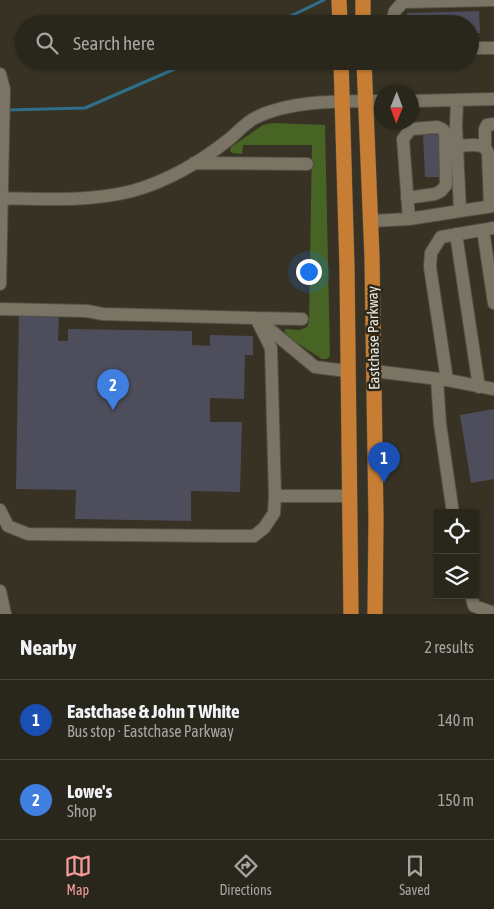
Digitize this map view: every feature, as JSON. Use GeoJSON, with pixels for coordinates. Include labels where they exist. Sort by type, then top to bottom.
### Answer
{"type":"FeatureCollection","features":[{"type":"Feature","properties":{"kind":"main road"},"geometry":{"type":"LineString","coordinates":[[363,0],[363,15]]}},
{"type":"Feature","properties":{"kind":"main road","name":"Eastchase Parkway"},"geometry":{"type":"LineString","coordinates":[[341,70],[352,614]]}},
{"type":"Feature","properties":{"kind":"main road","name":"Eastchase Parkway"},"geometry":{"type":"LineString","coordinates":[[364,70],[374,371],[375,614]]}},
{"type":"Feature","properties":{"kind":"main road"},"geometry":{"type":"LineString","coordinates":[[347,372],[374,371]]}},
{"type":"Feature","properties":{"kind":"street"},"geometry":{"type":"LineString","coordinates":[[393,15],[394,11],[403,2],[493,0]]}},
{"type":"Feature","properties":{"kind":"street"},"geometry":{"type":"LineString","coordinates":[[479,48],[494,48]]}},
{"type":"Feature","properties":{"kind":"street"},"geometry":{"type":"LineString","coordinates":[[0,74],[4,89],[0,284]]}},
{"type":"Feature","properties":{"kind":"street"},"geometry":{"type":"LineString","coordinates":[[419,101],[494,99]]}},
{"type":"Feature","properties":{"kind":"street"},"geometry":{"type":"LineString","coordinates":[[1,197],[86,199],[133,191],[160,181],[194,163],[230,139],[253,118],[269,112],[307,104],[374,101]]}},
{"type":"Feature","properties":{"kind":"street"},"geometry":{"type":"LineString","coordinates":[[457,101],[456,146],[460,211]]}},
{"type":"Feature","properties":{"kind":"street"},"geometry":{"type":"LineString","coordinates":[[370,221],[409,219],[492,206],[492,179],[488,153],[485,148],[485,129],[487,125],[494,124]]}},
{"type":"Feature","properties":{"kind":"street"},"geometry":{"type":"LineString","coordinates":[[407,198],[435,194],[446,185],[445,132],[442,129],[436,127],[412,129],[403,139],[407,198],[409,219]]}},
{"type":"Feature","properties":{"kind":"street"},"geometry":{"type":"LineString","coordinates":[[456,146],[480,146],[485,148]]}},
{"type":"Feature","properties":{"kind":"street"},"geometry":{"type":"LineString","coordinates":[[194,163],[307,164]]}},
{"type":"Feature","properties":{"kind":"street"},"geometry":{"type":"LineString","coordinates":[[452,509],[440,424],[442,379],[430,267],[431,253],[441,237],[488,229],[494,303]]}},
{"type":"Feature","properties":{"kind":"street"},"geometry":{"type":"LineString","coordinates":[[456,234],[479,387]]}},
{"type":"Feature","properties":{"kind":"street"},"geometry":{"type":"LineString","coordinates":[[0,309],[87,311],[103,314],[302,319]]}},
{"type":"Feature","properties":{"kind":"street"},"geometry":{"type":"LineString","coordinates":[[256,318],[315,367],[347,372]]}},
{"type":"Feature","properties":{"kind":"street"},"geometry":{"type":"LineString","coordinates":[[0,510],[8,526],[28,534],[254,536],[264,528],[274,513],[271,348],[256,318]]}},
{"type":"Feature","properties":{"kind":"street"},"geometry":{"type":"LineString","coordinates":[[374,371],[442,379],[494,389]]}},
{"type":"Feature","properties":{"kind":"street"},"geometry":{"type":"LineString","coordinates":[[274,496],[350,496]]}},
{"type":"Feature","properties":{"kind":"street"},"geometry":{"type":"LineString","coordinates":[[0,591],[5,614]]}},
{"type":"Feature","properties":{"kind":"street"},"geometry":{"type":"LineString","coordinates":[[472,599],[474,606],[494,613]]}},
{"type":"Feature","properties":{"kind":"green space"},"geometry":{"type":"Polygon","coordinates":[[[273,123],[325,125],[330,356],[327,359],[322,359],[288,337],[285,332],[285,329],[299,330],[307,327],[309,322],[312,145],[243,145],[242,154],[230,151],[231,147],[263,125],[273,123]]]}},
{"type":"Feature","properties":{"kind":"building"},"geometry":{"type":"Polygon","coordinates":[[[479,11],[480,33],[479,15],[407,15],[407,13],[479,11]]]}},
{"type":"Feature","properties":{"kind":"building"},"geometry":{"type":"Polygon","coordinates":[[[444,134],[444,177],[425,177],[423,135],[444,134]]]}},
{"type":"Feature","properties":{"kind":"building"},"geometry":{"type":"Polygon","coordinates":[[[19,311],[59,311],[58,341],[68,341],[68,329],[192,331],[192,345],[210,346],[210,335],[253,336],[253,355],[245,355],[244,399],[210,398],[210,422],[242,422],[240,492],[191,491],[191,521],[75,519],[76,490],[16,489],[19,311]]]}},
{"type":"Feature","properties":{"kind":"building"},"geometry":{"type":"Polygon","coordinates":[[[494,409],[494,479],[471,483],[460,415],[494,409]]]}},
{"type":"Feature","properties":{"kind":"waterway"},"geometry":{"type":"LineString","coordinates":[[293,15],[324,0]]}},
{"type":"Feature","properties":{"kind":"waterway"},"geometry":{"type":"LineString","coordinates":[[6,110],[85,108],[172,70]]}},
{"type":"Feature","properties":{"kind":"place","name":"Lowe's"},"geometry":{"type":"Point","coordinates":[113,410]}},
{"type":"Feature","properties":{"kind":"place","name":"Eastchase & John T White"},"geometry":{"type":"Point","coordinates":[384,483]}}]}
